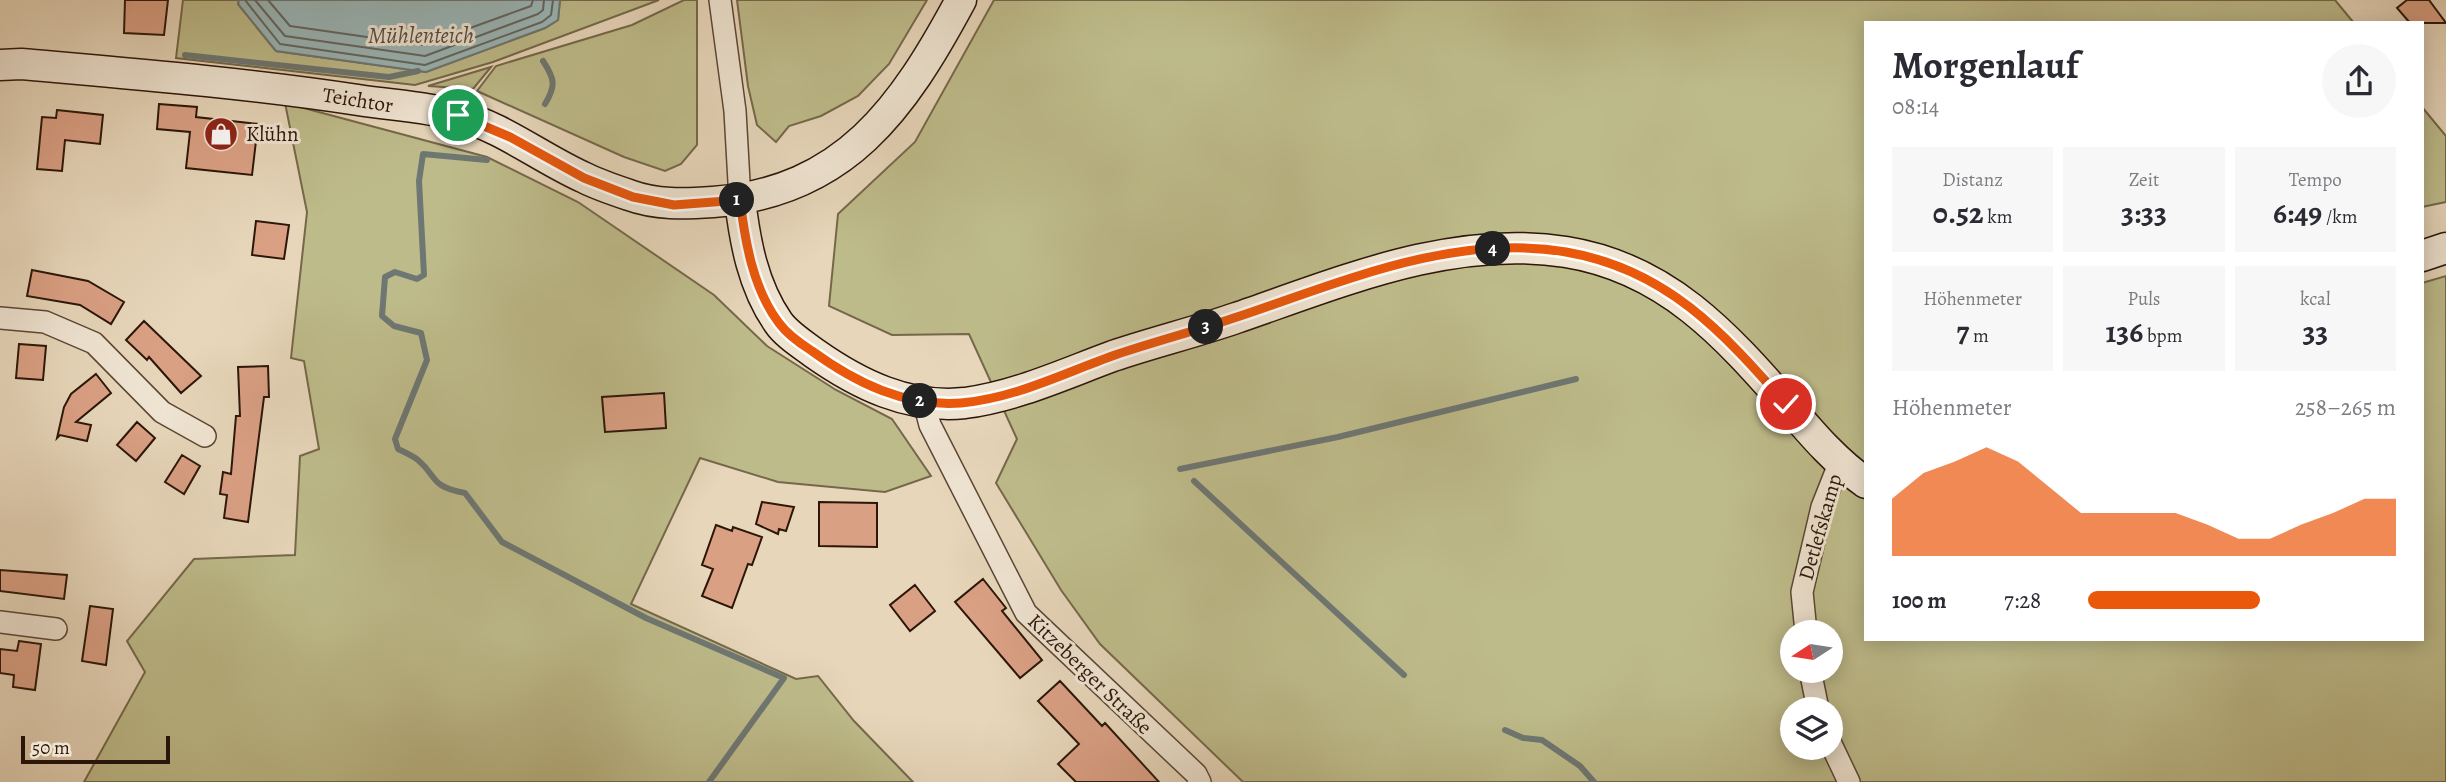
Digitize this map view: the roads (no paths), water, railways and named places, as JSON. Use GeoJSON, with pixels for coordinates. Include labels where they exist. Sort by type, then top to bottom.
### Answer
{"type":"FeatureCollection","features":[{"type":"Feature","properties":{"kind":"street"},"geometry":{"type":"LineString","coordinates":[[720,0],[735,111],[740,200],[746,247],[779,323],[848,377],[893,395],[924,402],[965,402],[1015,393],[1115,355],[1387,268],[1467,251],[1521,247],[1568,252],[1608,262],[1643,276],[1696,309],[1734,344],[1839,464],[1864,482]]}},
{"type":"Feature","properties":{"kind":"street","name":"Teichtor"},"geometry":{"type":"LineString","coordinates":[[0,65],[21,64],[282,89],[458,115],[510,137],[584,178],[633,197],[674,205],[740,200],[788,188],[837,162],[869,135],[912,84],[936,50],[961,0]]}},
{"type":"Feature","properties":{"kind":"street"},"geometry":{"type":"LineString","coordinates":[[2424,255],[2446,248]]}},
{"type":"Feature","properties":{"kind":"street"},"geometry":{"type":"LineString","coordinates":[[0,318],[45,322],[94,343],[162,412],[205,436]]}},
{"type":"Feature","properties":{"kind":"street","name":"Kitzeberger Straße"},"geometry":{"type":"LineString","coordinates":[[924,402],[930,425],[1026,613],[1196,774],[1200,782]]}},
{"type":"Feature","properties":{"kind":"street","name":"Detlefskamp"},"geometry":{"type":"LineString","coordinates":[[1805,620],[1802,592],[1822,507],[1839,464]]}},
{"type":"Feature","properties":{"kind":"street"},"geometry":{"type":"LineString","coordinates":[[0,622],[56,629]]}},
{"type":"Feature","properties":{"kind":"street"},"geometry":{"type":"LineString","coordinates":[[1839,760],[1849,782]]}},
{"type":"Feature","properties":{"kind":"water","name":"Mühlenteich"},"geometry":{"type":"Polygon","coordinates":[[[239,0],[560,0],[558,20],[545,28],[426,72],[276,51],[238,4],[239,0]]]}},
{"type":"Feature","properties":{"kind":"waterway"},"geometry":{"type":"LineString","coordinates":[[185,55],[389,77],[418,71]]}},
{"type":"Feature","properties":{"kind":"waterway"},"geometry":{"type":"LineString","coordinates":[[543,61],[553,83],[545,104]]}},
{"type":"Feature","properties":{"kind":"waterway"},"geometry":{"type":"LineString","coordinates":[[487,160],[423,154],[419,181],[424,275],[417,279],[395,272],[385,277],[382,316],[394,326],[421,333],[427,360],[395,439],[398,449],[418,460],[440,484],[465,493],[502,542],[646,618],[784,678],[709,782]]}},
{"type":"Feature","properties":{"kind":"waterway"},"geometry":{"type":"LineString","coordinates":[[1180,469],[1338,437],[1576,379]]}},
{"type":"Feature","properties":{"kind":"waterway"},"geometry":{"type":"LineString","coordinates":[[1194,481],[1404,675]]}},
{"type":"Feature","properties":{"kind":"waterway"},"geometry":{"type":"LineString","coordinates":[[1505,730],[1523,738],[1542,740],[1580,766],[1594,782]]}},
{"type":"Feature","properties":{"kind":"place","name":"Klühn"},"geometry":{"type":"Point","coordinates":[221,134]}}]}
